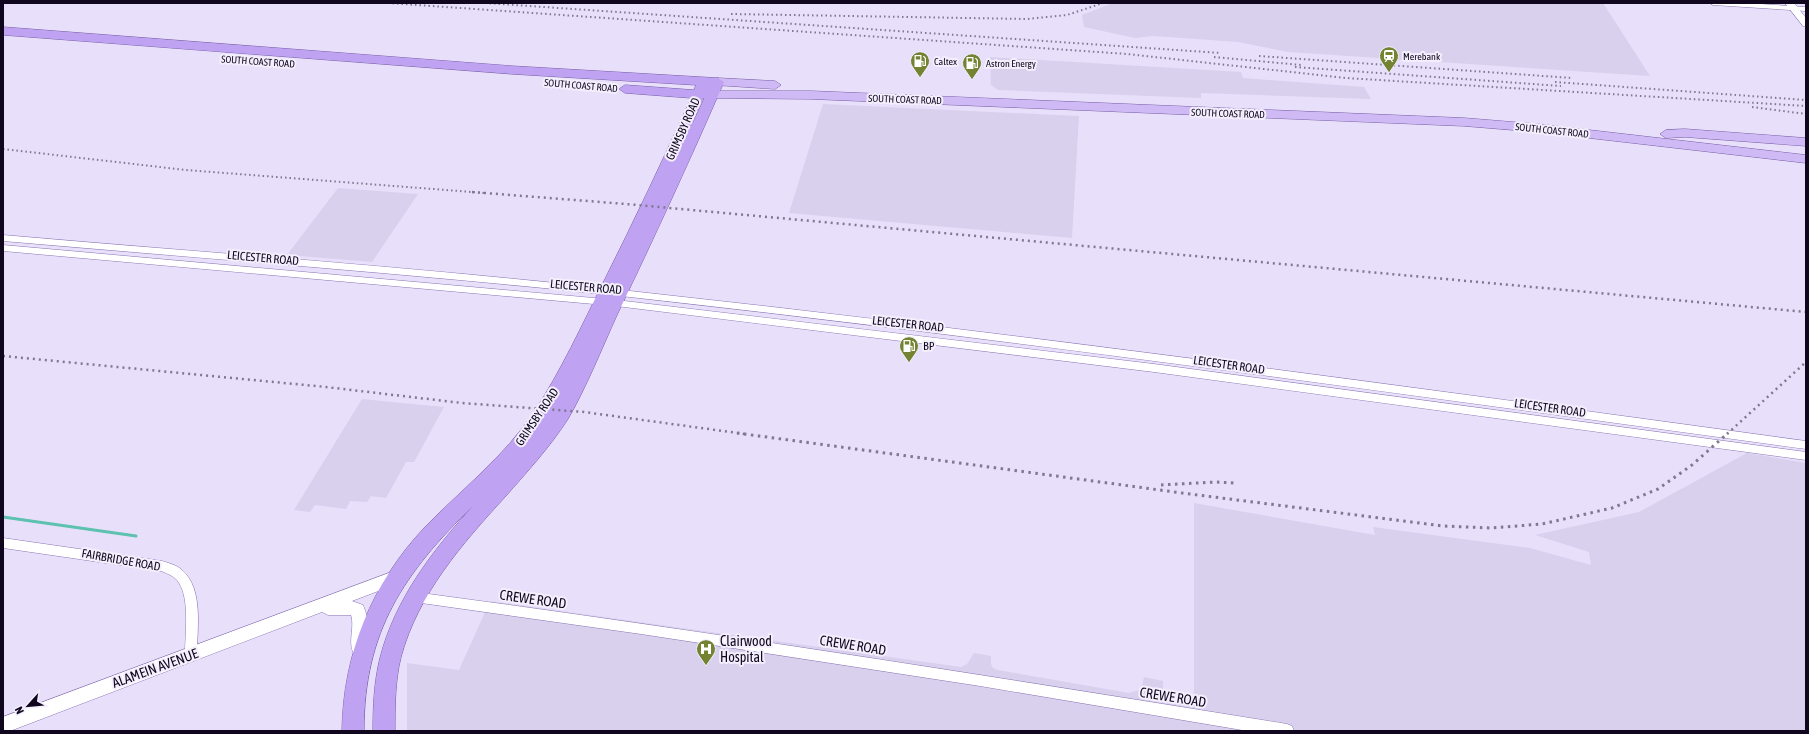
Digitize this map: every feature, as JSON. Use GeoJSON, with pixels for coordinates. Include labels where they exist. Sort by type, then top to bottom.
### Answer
{"type":"FeatureCollection","features":[{"type":"Feature","properties":{"kind":"highway","name":"SOUTH COAST ROAD"},"geometry":{"type":"LineString","coordinates":[[3,31],[155,44],[512,70],[718,82]]}},
{"type":"Feature","properties":{"kind":"highway"},"geometry":{"type":"LineString","coordinates":[[49,44],[60,35]]}},
{"type":"Feature","properties":{"kind":"highway","name":"SOUTH COAST ROAD"},"geometry":{"type":"LineString","coordinates":[[3,40],[144,54],[260,61],[713,95]]}},
{"type":"Feature","properties":{"kind":"highway"},"geometry":{"type":"LineString","coordinates":[[260,61],[271,52]]}},
{"type":"Feature","properties":{"kind":"highway","name":"GRIMSBY ROAD"},"geometry":{"type":"LineString","coordinates":[[384,731],[384,700],[393,648],[400,625],[428,572],[536,436],[563,410],[704,82]]}},
{"type":"Feature","properties":{"kind":"highway","name":"GRIMSBY ROAD"},"geometry":{"type":"LineString","coordinates":[[611,297],[713,95],[718,82]]}},
{"type":"Feature","properties":{"kind":"highway","name":"GRIMSBY ROAD"},"geometry":{"type":"LineString","coordinates":[[353,731],[353,702],[358,669],[371,630],[397,577],[431,535],[514,452],[536,436]]}},
{"type":"Feature","properties":{"kind":"main road","name":"SOUTH COAST ROAD"},"geometry":{"type":"LineString","coordinates":[[718,82],[785,90],[1015,100],[1379,114],[1471,114],[1580,129],[1686,146],[1806,159]]}},
{"type":"Feature","properties":{"kind":"main road","name":"SOUTH COAST ROAD"},"geometry":{"type":"LineString","coordinates":[[713,95],[785,90]]}},
{"type":"Feature","properties":{"kind":"main road","name":"SOUTH COAST ROAD"},"geometry":{"type":"LineString","coordinates":[[1580,129],[1666,134],[1806,151]]}},
{"type":"Feature","properties":{"kind":"main road"},"geometry":{"type":"LineString","coordinates":[[1666,134],[1685,133],[1806,142]]}},
{"type":"Feature","properties":{"kind":"main road"},"geometry":{"type":"LineString","coordinates":[[1686,146],[1806,166]]}},
{"type":"Feature","properties":{"kind":"street"},"geometry":{"type":"LineString","coordinates":[[1713,3],[1800,7],[1806,24]]}},
{"type":"Feature","properties":{"kind":"street","name":"LEICESTER ROAD"},"geometry":{"type":"LineString","coordinates":[[3,238],[480,279],[840,331],[924,339],[1440,406],[1806,456]]}},
{"type":"Feature","properties":{"kind":"street","name":"LEICESTER ROAD"},"geometry":{"type":"LineString","coordinates":[[3,248],[474,290],[611,297],[1191,361],[1806,445]]}},
{"type":"Feature","properties":{"kind":"street"},"geometry":{"type":"LineString","coordinates":[[111,258],[120,249]]}},
{"type":"Feature","properties":{"kind":"street"},"geometry":{"type":"LineString","coordinates":[[474,290],[480,279]]}},
{"type":"Feature","properties":{"kind":"street"},"geometry":{"type":"LineString","coordinates":[[1438,394],[1440,406]]}},
{"type":"Feature","properties":{"kind":"street","name":"FAIRBRIDGE ROAD"},"geometry":{"type":"LineString","coordinates":[[3,543],[162,566],[177,573],[185,584],[191,599],[191,655]]}},
{"type":"Feature","properties":{"kind":"street","name":"ALAMEIN AVENUE"},"geometry":{"type":"LineString","coordinates":[[3,725],[397,577]]}},
{"type":"Feature","properties":{"kind":"street","name":"CREWE ROAD"},"geometry":{"type":"LineString","coordinates":[[414,597],[641,628],[957,676],[1287,731]]}},
{"type":"Feature","properties":{"kind":"street","name":"ALAMEIN AVENUE"},"geometry":{"type":"LineString","coordinates":[[308,611],[343,606],[357,610],[361,621],[358,669]]}},
{"type":"Feature","properties":{"kind":"shaded area"},"geometry":{"type":"Polygon","coordinates":[[[1113,3],[1603,3],[1650,76],[1288,52],[1238,42],[1153,36],[1135,38],[1084,27],[1082,15],[1113,3]]]}},
{"type":"Feature","properties":{"kind":"shaded area"},"geometry":{"type":"Polygon","coordinates":[[[990,57],[1241,72],[1243,78],[1364,87],[1371,99],[1201,93],[1201,98],[998,90],[991,85],[990,57]]]}},
{"type":"Feature","properties":{"kind":"shaded area"},"geometry":{"type":"Polygon","coordinates":[[[823,104],[1079,116],[1072,238],[789,213],[823,104]]]}},
{"type":"Feature","properties":{"kind":"shaded area"},"geometry":{"type":"Polygon","coordinates":[[[338,188],[418,194],[372,262],[287,255],[338,188]]]}},
{"type":"Feature","properties":{"kind":"shaded area"},"geometry":{"type":"Polygon","coordinates":[[[362,399],[444,407],[414,462],[406,462],[386,498],[371,496],[367,502],[350,501],[346,509],[315,505],[310,512],[294,510],[362,399]]]}},
{"type":"Feature","properties":{"kind":"shaded area"},"geometry":{"type":"Polygon","coordinates":[[[1747,453],[1806,463],[1806,731],[407,731],[407,663],[459,670],[490,601],[961,667],[967,664],[974,653],[991,656],[991,664],[993,668],[998,670],[1129,693],[1139,690],[1142,686],[1144,677],[1163,681],[1163,692],[1176,701],[1194,704],[1194,503],[1375,535],[1373,527],[1530,548],[1591,565],[1589,552],[1535,535],[1639,512],[1747,453]]]}},
{"type":"Feature","properties":{"kind":"waterway"},"geometry":{"type":"LineString","coordinates":[[3,517],[136,536]]}},
{"type":"Feature","properties":{"kind":"railway"},"geometry":{"type":"LineString","coordinates":[[388,3],[1127,54],[1346,78],[1806,106]]}},
{"type":"Feature","properties":{"kind":"railway"},"geometry":{"type":"LineString","coordinates":[[485,3],[1221,53]]}},
{"type":"Feature","properties":{"kind":"railway"},"geometry":{"type":"LineString","coordinates":[[731,14],[1027,19],[1067,15],[1103,3]]}},
{"type":"Feature","properties":{"kind":"railway"},"geometry":{"type":"LineString","coordinates":[[1259,56],[1572,78]]}},
{"type":"Feature","properties":{"kind":"railway"},"geometry":{"type":"LineString","coordinates":[[1214,57],[1301,65]]}},
{"type":"Feature","properties":{"kind":"railway"},"geometry":{"type":"LineString","coordinates":[[1295,67],[1561,86]]}},
{"type":"Feature","properties":{"kind":"railway"},"geometry":{"type":"LineString","coordinates":[[1555,82],[1806,100]]}},
{"type":"Feature","properties":{"kind":"railway"},"geometry":{"type":"LineString","coordinates":[[1752,107],[1806,114]]}},
{"type":"Feature","properties":{"kind":"railway"},"geometry":{"type":"LineString","coordinates":[[3,149],[186,170],[472,192]]}},
{"type":"Feature","properties":{"kind":"railway"},"geometry":{"type":"LineString","coordinates":[[472,192],[485,193]]}},
{"type":"Feature","properties":{"kind":"railway"},"geometry":{"type":"LineString","coordinates":[[472,192],[626,204],[1806,312]]}},
{"type":"Feature","properties":{"kind":"railway"},"geometry":{"type":"LineString","coordinates":[[3,356],[326,387],[462,403],[584,412],[745,434]]}},
{"type":"Feature","properties":{"kind":"railway"},"geometry":{"type":"LineString","coordinates":[[1727,434],[1806,362]]}},
{"type":"Feature","properties":{"kind":"railway"},"geometry":{"type":"LineString","coordinates":[[737,433],[1182,493],[1443,526],[1491,528],[1542,524],[1612,508],[1658,489],[1692,465],[1728,433]]}},
{"type":"Feature","properties":{"kind":"railway"},"geometry":{"type":"LineString","coordinates":[[1161,485],[1215,482],[1235,483]]}},
{"type":"Feature","properties":{"kind":"place","name":"Merebank"},"geometry":{"type":"Point","coordinates":[1389,73]}},
{"type":"Feature","properties":{"kind":"place","name":"Caltex"},"geometry":{"type":"Point","coordinates":[920,78]}},
{"type":"Feature","properties":{"kind":"place","name":"Astron Energy"},"geometry":{"type":"Point","coordinates":[972,80]}},
{"type":"Feature","properties":{"kind":"place","name":"BP"},"geometry":{"type":"Point","coordinates":[909,363]}},
{"type":"Feature","properties":{"kind":"place","name":"Clairwood Hospital"},"geometry":{"type":"Point","coordinates":[706,666]}}]}
